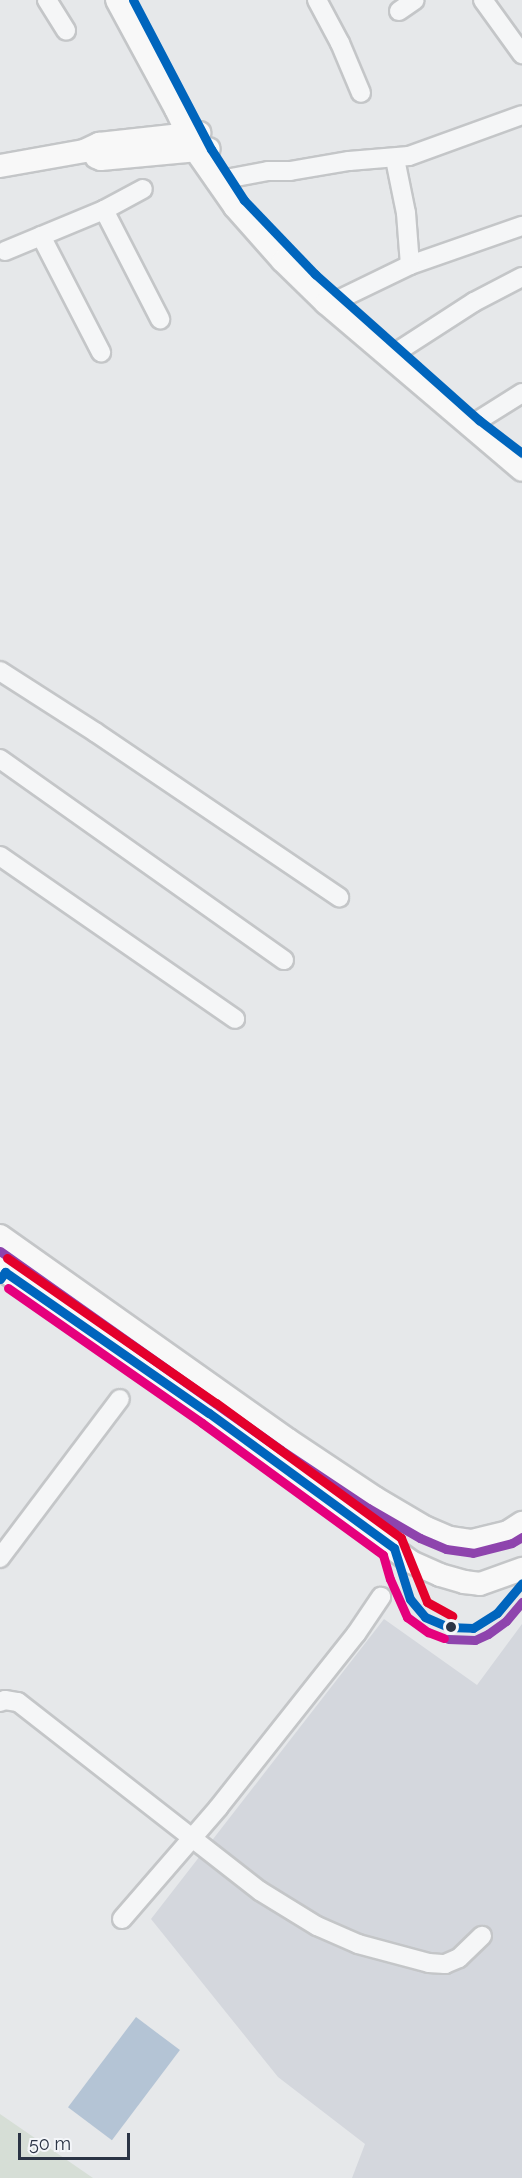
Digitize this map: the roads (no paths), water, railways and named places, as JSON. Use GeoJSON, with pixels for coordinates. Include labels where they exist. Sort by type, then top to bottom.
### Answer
{"type":"FeatureCollection","features":[{"type":"Feature","properties":{"kind":"main road"},"geometry":{"type":"LineString","coordinates":[[117,0],[177,109],[226,185],[283,261],[394,354],[522,453]]}},
{"type":"Feature","properties":{"kind":"main road"},"geometry":{"type":"LineString","coordinates":[[133,0],[199,142]]}},
{"type":"Feature","properties":{"kind":"main road"},"geometry":{"type":"LineString","coordinates":[[0,166],[63,153],[84,151],[101,159],[199,142]]}},
{"type":"Feature","properties":{"kind":"main road"},"geometry":{"type":"LineString","coordinates":[[226,185],[342,298],[394,354],[522,470]]}},
{"type":"Feature","properties":{"kind":"main road"},"geometry":{"type":"LineString","coordinates":[[3,1242],[2,1273],[209,1413],[411,1562],[464,1582],[480,1584],[522,1569]]}},
{"type":"Feature","properties":{"kind":"main road"},"geometry":{"type":"LineString","coordinates":[[3,1242],[288,1440],[375,1498],[426,1528],[450,1538],[472,1541],[508,1532],[522,1523]]}},
{"type":"Feature","properties":{"kind":"street"},"geometry":{"type":"LineString","coordinates":[[47,0],[66,31]]}},
{"type":"Feature","properties":{"kind":"street"},"geometry":{"type":"LineString","coordinates":[[317,0],[340,43],[361,93]]}},
{"type":"Feature","properties":{"kind":"street"},"geometry":{"type":"LineString","coordinates":[[399,11],[415,0]]}},
{"type":"Feature","properties":{"kind":"street"},"geometry":{"type":"LineString","coordinates":[[483,0],[519,44]]}},
{"type":"Feature","properties":{"kind":"street"},"geometry":{"type":"LineString","coordinates":[[226,185],[267,171],[290,171],[349,161],[395,159],[431,150],[522,115]]}},
{"type":"Feature","properties":{"kind":"street"},"geometry":{"type":"LineString","coordinates":[[395,159],[406,213],[410,265]]}},
{"type":"Feature","properties":{"kind":"street"},"geometry":{"type":"LineString","coordinates":[[5,251],[104,210],[142,189]]}},
{"type":"Feature","properties":{"kind":"street"},"geometry":{"type":"LineString","coordinates":[[104,210],[160,319]]}},
{"type":"Feature","properties":{"kind":"street"},"geometry":{"type":"LineString","coordinates":[[342,298],[410,265],[522,226]]}},
{"type":"Feature","properties":{"kind":"street"},"geometry":{"type":"LineString","coordinates":[[41,236],[101,352]]}},
{"type":"Feature","properties":{"kind":"street"},"geometry":{"type":"LineString","coordinates":[[394,354],[474,302],[522,277]]}},
{"type":"Feature","properties":{"kind":"street"},"geometry":{"type":"LineString","coordinates":[[479,420],[522,393]]}},
{"type":"Feature","properties":{"kind":"street"},"geometry":{"type":"LineString","coordinates":[[0,671],[95,732],[339,897]]}},
{"type":"Feature","properties":{"kind":"street"},"geometry":{"type":"LineString","coordinates":[[0,759],[284,960]]}},
{"type":"Feature","properties":{"kind":"street"},"geometry":{"type":"LineString","coordinates":[[0,856],[235,1018]]}},
{"type":"Feature","properties":{"kind":"street"},"geometry":{"type":"LineString","coordinates":[[0,1558],[120,1399]]}},
{"type":"Feature","properties":{"kind":"street"},"geometry":{"type":"LineString","coordinates":[[122,1919],[192,1839],[356,1634],[381,1597]]}},
{"type":"Feature","properties":{"kind":"street"},"geometry":{"type":"LineString","coordinates":[[0,1702],[5,1700],[18,1702],[260,1891],[316,1926],[358,1944],[394,1955],[445,1964],[459,1958],[482,1936]]}},
{"type":"Feature","properties":{"kind":"water"},"geometry":{"type":"Polygon","coordinates":[[[136,2017],[180,2050],[112,2140],[68,2107],[136,2017]]]}}]}
